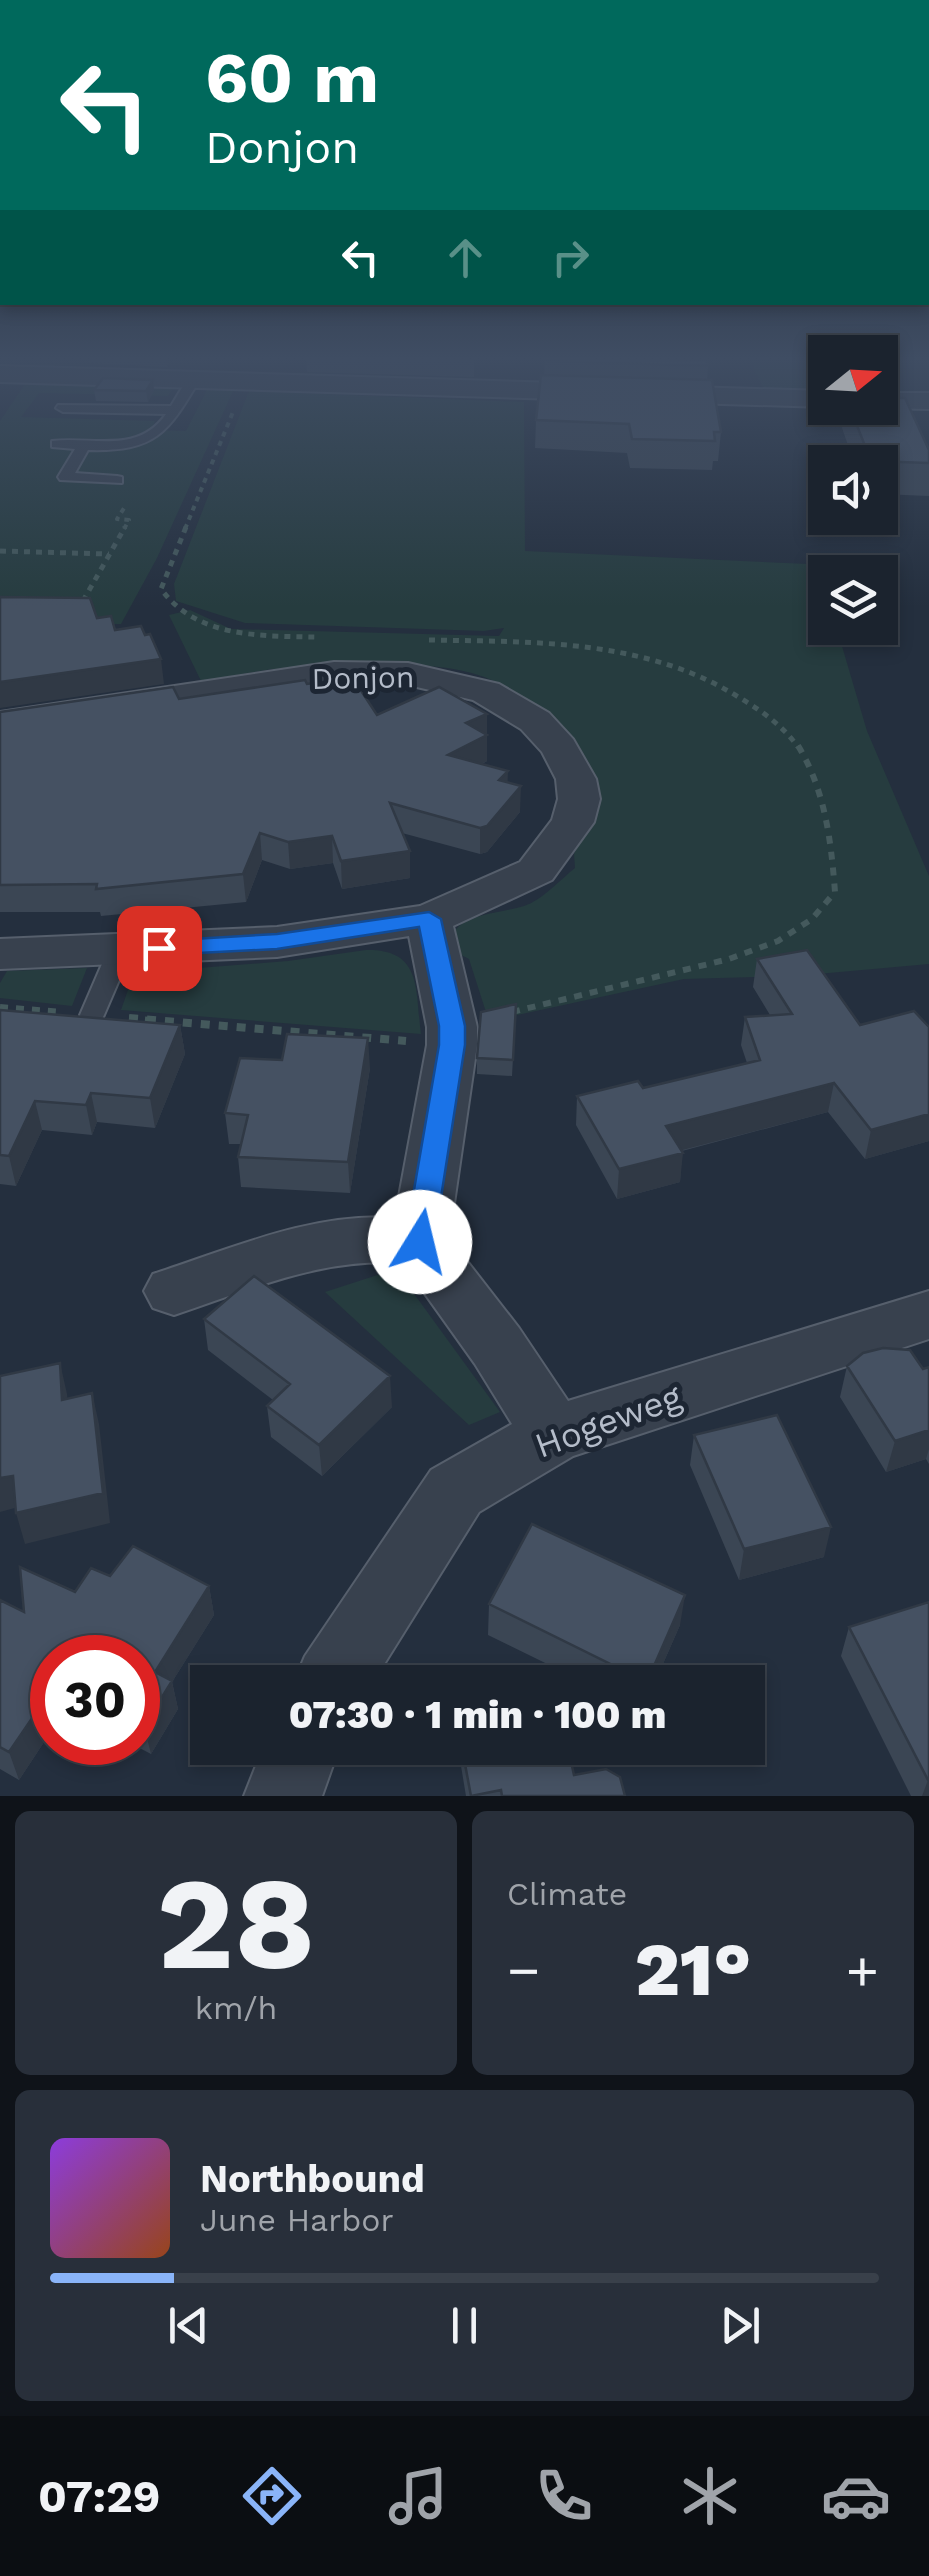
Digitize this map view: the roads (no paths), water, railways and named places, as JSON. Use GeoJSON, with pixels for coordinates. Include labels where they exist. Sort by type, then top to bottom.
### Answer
{"type":"FeatureCollection","features":[{"type":"Feature","properties":{"kind":"street","name":"Donjon"},"geometry":{"type":"LineString","coordinates":[[0,724],[334,673],[408,674],[486,692],[536,721],[559,747],[576,779],[579,800],[573,822],[536,870],[492,894],[429,919],[277,942],[0,954]]}},
{"type":"Feature","properties":{"kind":"street"},"geometry":{"type":"LineString","coordinates":[[429,919],[452,1026],[452,1045],[420,1242],[497,1346],[554,1434]]}},
{"type":"Feature","properties":{"kind":"street"},"geometry":{"type":"LineString","coordinates":[[174,1290],[306,1248],[366,1238],[420,1242]]}},
{"type":"Feature","properties":{"kind":"street","name":"Hogeweg"},"geometry":{"type":"LineString","coordinates":[[342,1665],[454,1492],[554,1434],[929,1315]]}},
{"type":"Feature","properties":{"kind":"street"},"geometry":{"type":"LineString","coordinates":[[283,1796],[295,1765]]}},
{"type":"Feature","properties":{"kind":"lane"},"geometry":{"type":"LineString","coordinates":[[57,444],[144,440]]}},
{"type":"Feature","properties":{"kind":"lane"},"geometry":{"type":"LineString","coordinates":[[117,480],[140,442]]}},
{"type":"Feature","properties":{"kind":"lane"},"geometry":{"type":"LineString","coordinates":[[84,445],[66,478],[117,480],[134,491]]}},
{"type":"Feature","properties":{"kind":"lane"},"geometry":{"type":"LineString","coordinates":[[92,1015],[120,950]]}}]}
